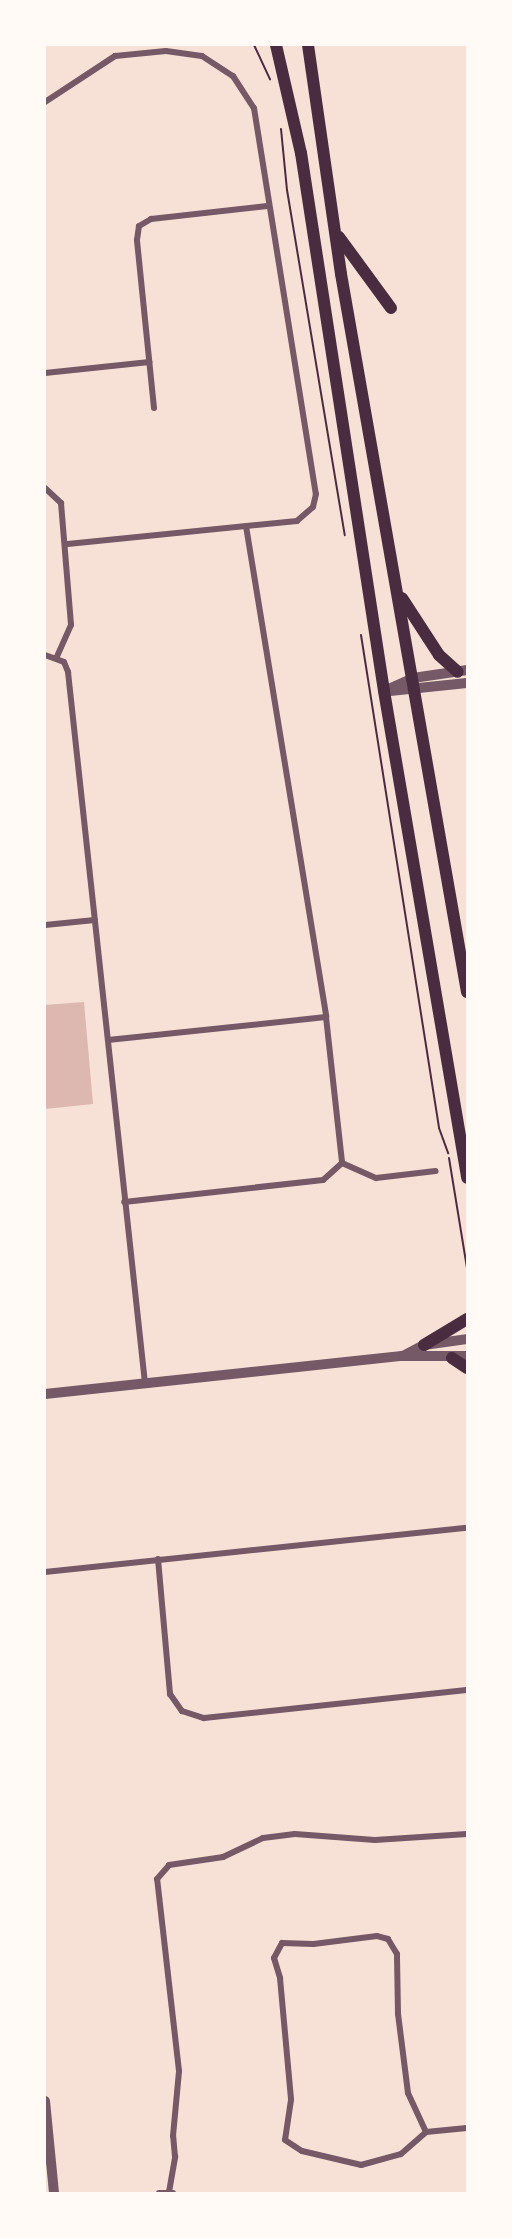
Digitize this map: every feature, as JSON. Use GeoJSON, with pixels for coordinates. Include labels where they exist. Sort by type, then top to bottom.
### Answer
{"type":"FeatureCollection","features":[{"type":"Feature","properties":{"kind":"main road"},"geometry":{"type":"LineString","coordinates":[[276,45],[301,153],[384,691],[467,1178]]}},
{"type":"Feature","properties":{"kind":"main road"},"geometry":{"type":"LineString","coordinates":[[308,45],[339,236],[342,274],[467,992]]}},
{"type":"Feature","properties":{"kind":"main road"},"geometry":{"type":"LineString","coordinates":[[339,236],[391,308]]}},
{"type":"Feature","properties":{"kind":"main road"},"geometry":{"type":"LineString","coordinates":[[398,592],[439,655],[463,671]]}},
{"type":"Feature","properties":{"kind":"main road"},"geometry":{"type":"LineString","coordinates":[[424,1345],[467,1319]]}},
{"type":"Feature","properties":{"kind":"main road"},"geometry":{"type":"LineString","coordinates":[[452,1358],[467,1368]]}},
{"type":"Feature","properties":{"kind":"street"},"geometry":{"type":"LineString","coordinates":[[45,102],[116,56],[166,51],[202,56],[233,76],[254,108],[267,206],[316,494],[313,507],[297,521],[65,544]]}},
{"type":"Feature","properties":{"kind":"street"},"geometry":{"type":"LineString","coordinates":[[154,408],[139,226],[151,219],[267,206]]}},
{"type":"Feature","properties":{"kind":"street"},"geometry":{"type":"LineString","coordinates":[[45,373],[149,362]]}},
{"type":"Feature","properties":{"kind":"street"},"geometry":{"type":"LineString","coordinates":[[45,488],[61,503],[71,625],[56,658]]}},
{"type":"Feature","properties":{"kind":"street"},"geometry":{"type":"LineString","coordinates":[[246,526],[326,1017],[342,1163]]}},
{"type":"Feature","properties":{"kind":"street"},"geometry":{"type":"LineString","coordinates":[[45,655],[64,662],[68,672],[145,1383]]}},
{"type":"Feature","properties":{"kind":"street"},"geometry":{"type":"LineString","coordinates":[[384,691],[463,671]]}},
{"type":"Feature","properties":{"kind":"street"},"geometry":{"type":"LineString","coordinates":[[414,685],[467,683]]}},
{"type":"Feature","properties":{"kind":"street"},"geometry":{"type":"LineString","coordinates":[[45,925],[95,920]]}},
{"type":"Feature","properties":{"kind":"street"},"geometry":{"type":"LineString","coordinates":[[108,1040],[326,1017]]}},
{"type":"Feature","properties":{"kind":"street"},"geometry":{"type":"LineString","coordinates":[[342,1163],[376,1178],[436,1171]]}},
{"type":"Feature","properties":{"kind":"street"},"geometry":{"type":"LineString","coordinates":[[124,1202],[323,1180],[342,1163]]}},
{"type":"Feature","properties":{"kind":"street"},"geometry":{"type":"LineString","coordinates":[[402,1356],[424,1345],[467,1340]]}},
{"type":"Feature","properties":{"kind":"street"},"geometry":{"type":"LineString","coordinates":[[45,1394],[402,1356],[452,1358],[467,1356]]}},
{"type":"Feature","properties":{"kind":"street"},"geometry":{"type":"LineString","coordinates":[[45,1572],[467,1528]]}},
{"type":"Feature","properties":{"kind":"street"},"geometry":{"type":"LineString","coordinates":[[158,1559],[170,1694],[182,1711],[204,1718],[467,1690]]}},
{"type":"Feature","properties":{"kind":"street"},"geometry":{"type":"LineString","coordinates":[[159,2193],[171,2192],[179,2071],[157,1879],[169,1865],[223,1857],[263,1838],[295,1834],[375,1840],[467,1834]]}},
{"type":"Feature","properties":{"kind":"street"},"geometry":{"type":"LineString","coordinates":[[426,2132],[408,2093],[398,2014],[397,1954],[388,1939],[377,1936],[282,1943],[274,1958],[280,1978],[291,2100],[285,2140],[302,2151],[361,2165],[401,2154],[426,2132],[467,2128]]}},
{"type":"Feature","properties":{"kind":"street"},"geometry":{"type":"LineString","coordinates":[[45,2102],[54,2193]]}},
{"type":"Feature","properties":{"kind":"path"},"geometry":{"type":"LineString","coordinates":[[467,1382],[467,1389]]}},
{"type":"Feature","properties":{"kind":"shaded area"},"geometry":{"type":"Polygon","coordinates":[[[84,1002],[93,1104],[45,1109],[45,1005],[84,1002]]]}}]}
